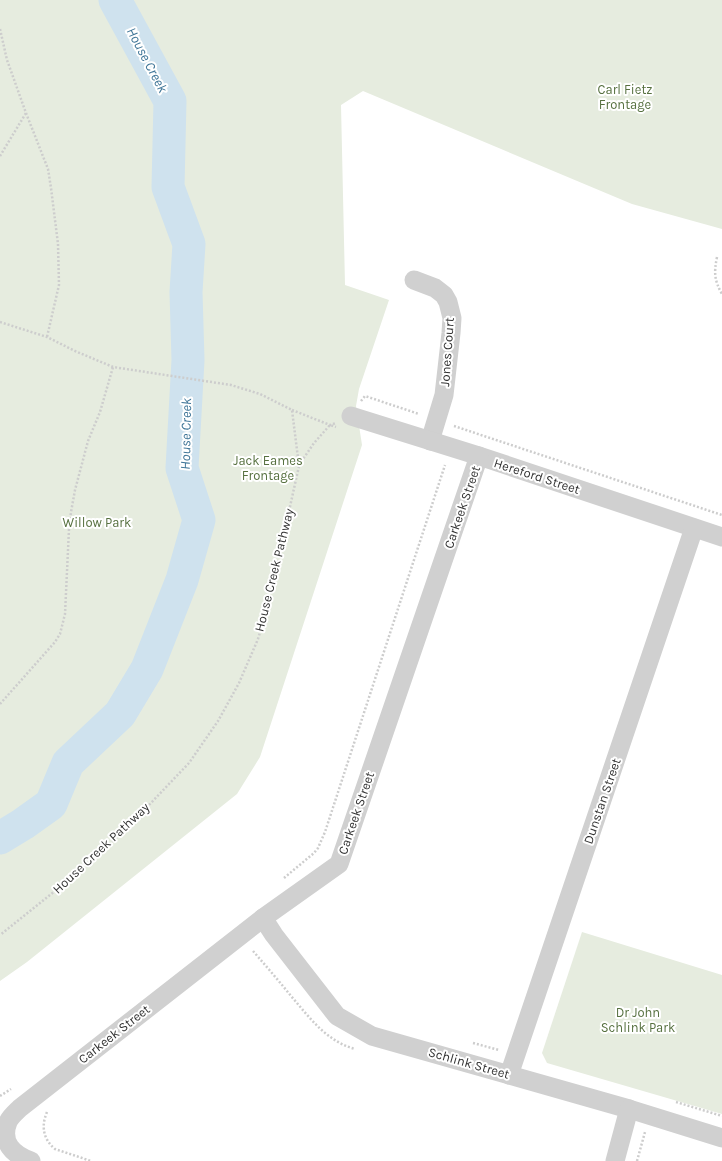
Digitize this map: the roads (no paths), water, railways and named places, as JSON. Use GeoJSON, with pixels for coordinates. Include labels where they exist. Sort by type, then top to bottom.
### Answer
{"type":"FeatureCollection","features":[{"type":"Feature","properties":{"kind":"street","name":"Jones Court"},"geometry":{"type":"LineString","coordinates":[[414,280],[435,288],[444,295],[448,302],[452,318],[444,395],[430,441]]}},
{"type":"Feature","properties":{"kind":"street","name":"Hereford Street"},"geometry":{"type":"LineString","coordinates":[[351,416],[479,456],[722,537]]}},
{"type":"Feature","properties":{"kind":"street","name":"Carkeek Street"},"geometry":{"type":"LineString","coordinates":[[31,1161],[24,1159],[10,1150],[4,1136],[8,1121],[20,1108],[263,918],[339,864],[479,456]]}},
{"type":"Feature","properties":{"kind":"street","name":"Dunstan Street"},"geometry":{"type":"LineString","coordinates":[[509,1075],[694,528]]}},
{"type":"Feature","properties":{"kind":"street","name":"Schlink Street"},"geometry":{"type":"LineString","coordinates":[[263,918],[337,1016],[372,1036],[629,1109],[722,1138]]}},
{"type":"Feature","properties":{"kind":"street"},"geometry":{"type":"LineString","coordinates":[[615,1161],[629,1109]]}},
{"type":"Feature","properties":{"kind":"waterway","name":"House Creek"},"geometry":{"type":"LineString","coordinates":[[0,838],[51,804],[68,763],[120,714],[147,669],[182,580],[199,520],[182,468],[188,360],[186,292],[189,244],[168,187],[170,101],[115,0]]}},
{"type":"Feature","properties":{"kind":"park label","name":"Carl Fietz Frontage"},"geometry":{"type":"Point","coordinates":[625,96]}},
{"type":"Feature","properties":{"kind":"park label","name":"Jack Eames Frontage"},"geometry":{"type":"Point","coordinates":[268,468]}},
{"type":"Feature","properties":{"kind":"park label","name":"Willow Park"},"geometry":{"type":"Point","coordinates":[97,522]}},
{"type":"Feature","properties":{"kind":"park label","name":"Dr John Schlink Park"},"geometry":{"type":"Point","coordinates":[638,1020]}}]}
